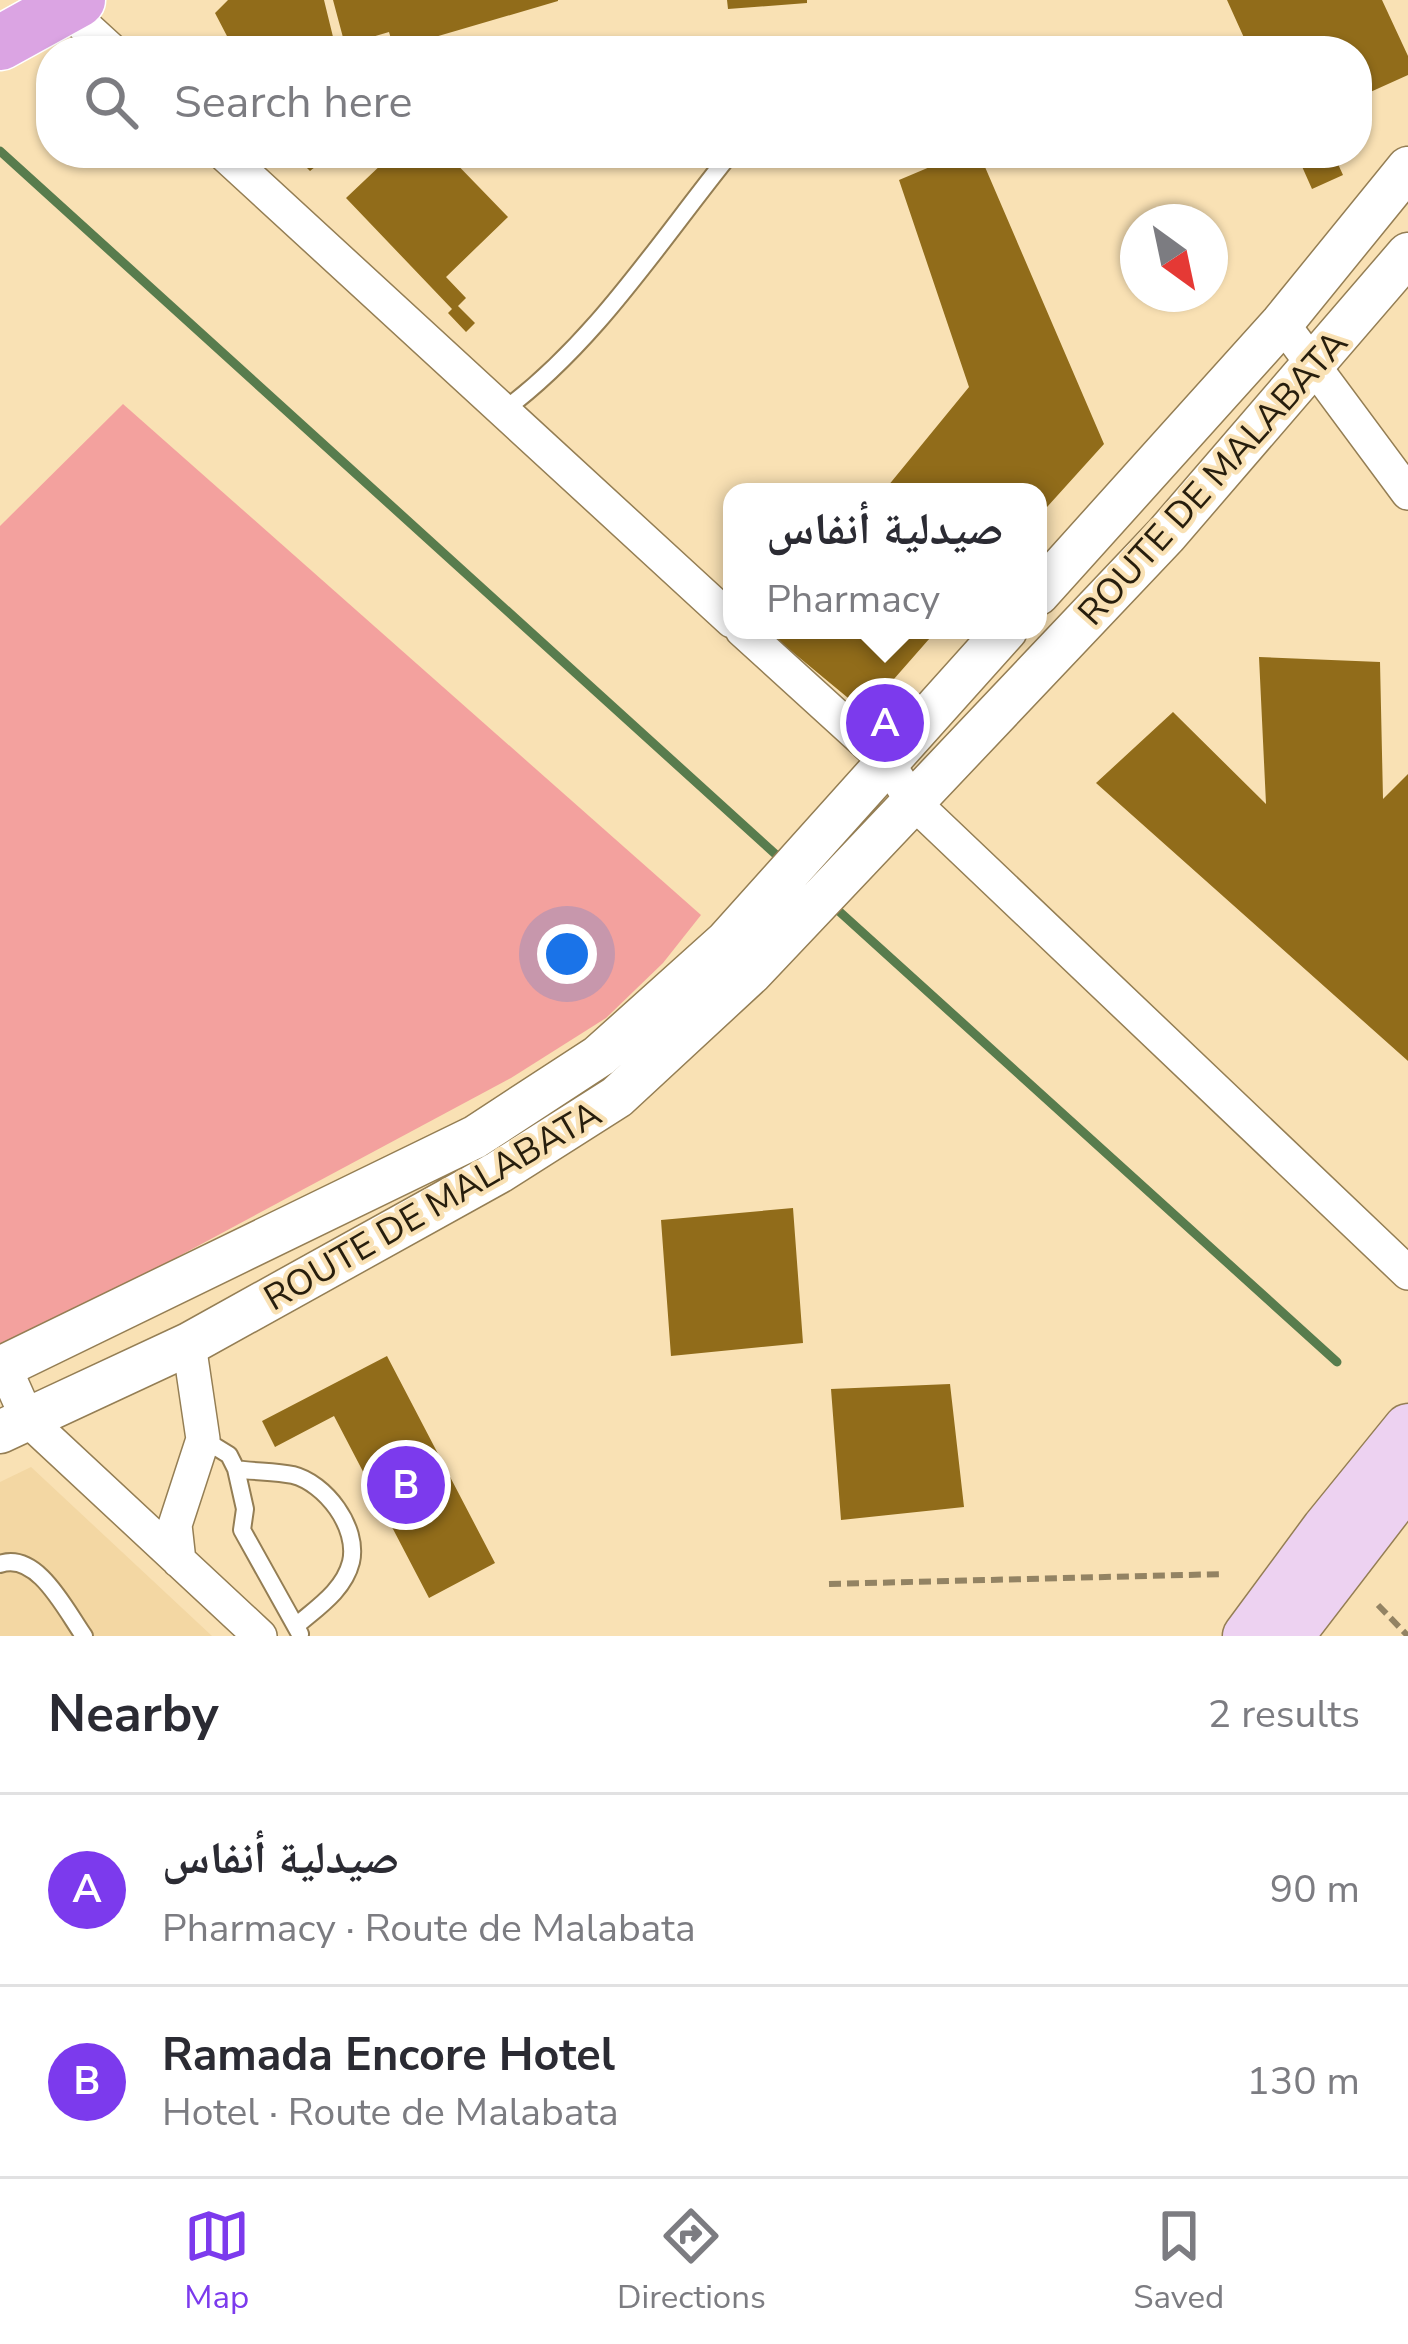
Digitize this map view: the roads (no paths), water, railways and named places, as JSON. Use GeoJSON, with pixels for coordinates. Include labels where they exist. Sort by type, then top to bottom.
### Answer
{"type":"FeatureCollection","features":[{"type":"Feature","properties":{"kind":"main road"},"geometry":{"type":"LineString","coordinates":[[1289,1636],[1408,1428]]}},
{"type":"Feature","properties":{"kind":"main road"},"geometry":{"type":"LineString","coordinates":[[1247,1636],[1340,1540],[1408,1481]]}},
{"type":"Feature","properties":{"kind":"street"},"geometry":{"type":"LineString","coordinates":[[46,15],[84,36]]}},
{"type":"Feature","properties":{"kind":"street"},"geometry":{"type":"LineString","coordinates":[[239,168],[723,613]]}},
{"type":"Feature","properties":{"kind":"street","name":"ROUTE DE MALABATA"},"geometry":{"type":"LineString","coordinates":[[1047,584],[1282,323],[1408,168]]}},
{"type":"Feature","properties":{"kind":"street","name":"ROUTE DE MALABATA"},"geometry":{"type":"LineString","coordinates":[[2,1367],[475,1137],[739,958],[912,801],[1166,535],[1408,254]]}},
{"type":"Feature","properties":{"kind":"street"},"geometry":{"type":"LineString","coordinates":[[1282,323],[1408,493]]}},
{"type":"Feature","properties":{"kind":"street"},"geometry":{"type":"LineString","coordinates":[[752,639],[887,762],[912,801],[1408,1273]]}},
{"type":"Feature","properties":{"kind":"street","name":"ROUTE DE MALABATA"},"geometry":{"type":"LineString","coordinates":[[14,1426],[189,1344],[499,1172],[617,1097],[739,958],[887,762],[998,639]]}},
{"type":"Feature","properties":{"kind":"street"},"geometry":{"type":"LineString","coordinates":[[179,1561],[175,1525],[203,1439],[189,1344]]}},
{"type":"Feature","properties":{"kind":"street"},"geometry":{"type":"LineString","coordinates":[[2,1367],[14,1426],[179,1561],[260,1636]]}},
{"type":"Feature","properties":{"kind":"lane"},"geometry":{"type":"LineString","coordinates":[[503,411],[536,386],[638,277],[720,168]]}},
{"type":"Feature","properties":{"kind":"lane"},"geometry":{"type":"LineString","coordinates":[[203,1439],[229,1456],[236,1469],[245,1509],[242,1530],[299,1630],[335,1593],[352,1561],[350,1537],[319,1487],[294,1475],[236,1469]]}},
{"type":"Feature","properties":{"kind":"lane"},"geometry":{"type":"LineString","coordinates":[[0,1564],[14,1559],[29,1564],[84,1636]]}},
{"type":"Feature","properties":{"kind":"waterway"},"geometry":{"type":"LineString","coordinates":[[0,151],[783,861]]}},
{"type":"Feature","properties":{"kind":"waterway"},"geometry":{"type":"LineString","coordinates":[[831,904],[1337,1362]]}},
{"type":"Feature","properties":{"kind":"place","name":"صيدلية أنفاس"},"geometry":{"type":"Point","coordinates":[885,723]}},
{"type":"Feature","properties":{"kind":"place","name":"Ramada Encore Hotel"},"geometry":{"type":"Point","coordinates":[406,1485]}}]}
